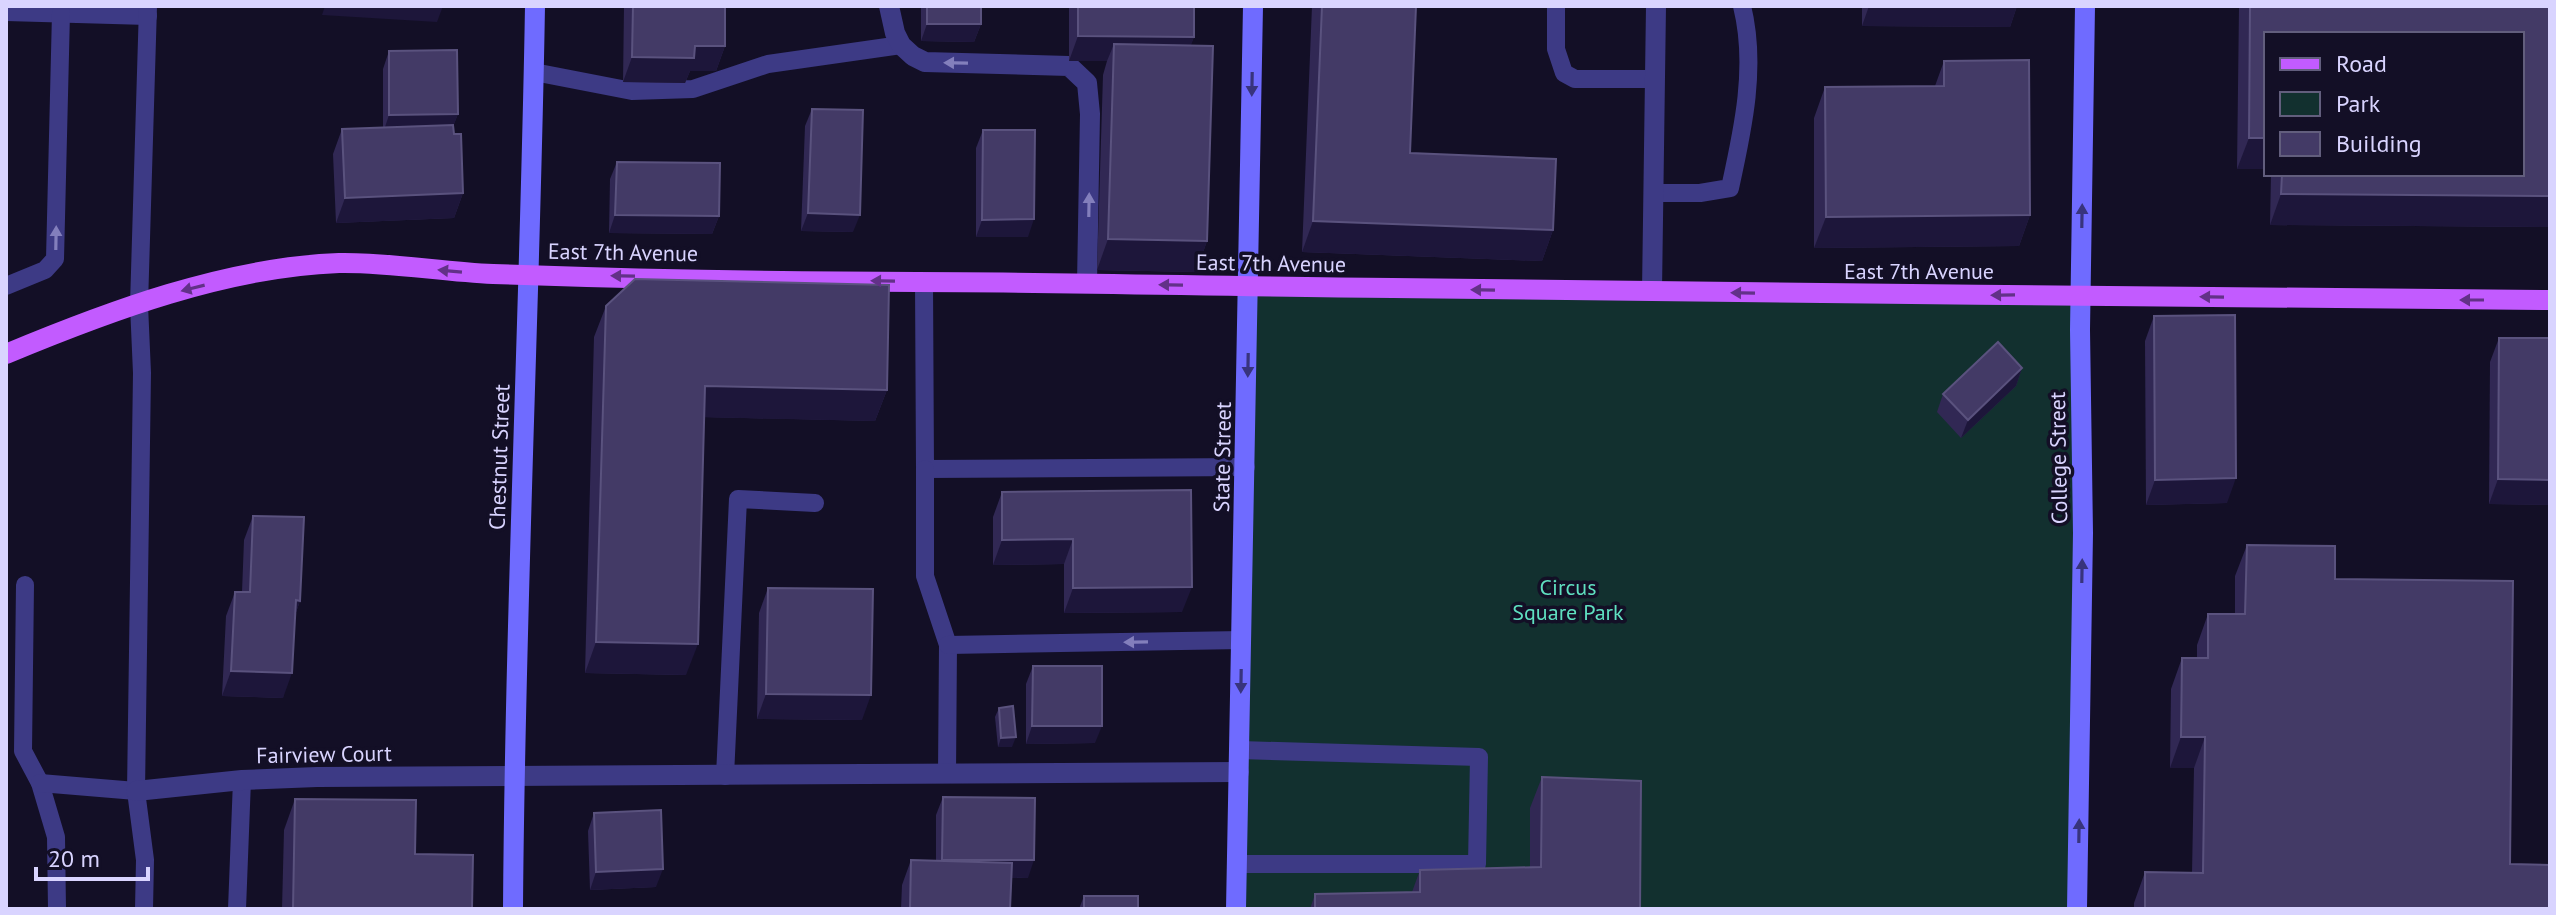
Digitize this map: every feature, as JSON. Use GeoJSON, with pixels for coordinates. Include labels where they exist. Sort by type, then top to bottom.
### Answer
{"type":"FeatureCollection","features":[{"type":"Feature","properties":{"kind":"main road","name":"East 7th Avenue"},"geometry":{"type":"LineString","coordinates":[[6,354],[119,309],[183,290],[246,275],[338,263],[479,274],[924,282],[1955,296],[2080,294],[2550,300]]}},
{"type":"Feature","properties":{"kind":"street","name":"Chestnut Street"},"geometry":{"type":"LineString","coordinates":[[513,909],[535,6]]}},
{"type":"Feature","properties":{"kind":"street"},"geometry":{"type":"LineString","coordinates":[[889,6],[901,45],[925,62],[1069,66],[1087,83],[1090,114],[1087,283]]}},
{"type":"Feature","properties":{"kind":"street","name":"State Street"},"geometry":{"type":"LineString","coordinates":[[1236,909],[1253,6]]}},
{"type":"Feature","properties":{"kind":"street"},"geometry":{"type":"LineString","coordinates":[[1652,291],[1656,6]]}},
{"type":"Feature","properties":{"kind":"street","name":"College Street"},"geometry":{"type":"LineString","coordinates":[[2077,909],[2083,533],[2080,294],[2085,6]]}},
{"type":"Feature","properties":{"kind":"street","name":"Fairview Court"},"geometry":{"type":"LineString","coordinates":[[136,791],[242,780],[317,777],[1239,772]]}},
{"type":"Feature","properties":{"kind":"lane"},"geometry":{"type":"LineString","coordinates":[[1556,6],[1556,49],[1564,73],[1575,79],[1654,79]]}},
{"type":"Feature","properties":{"kind":"lane"},"geometry":{"type":"LineString","coordinates":[[1653,193],[1700,193],[1730,188],[1747,110],[1746,23],[1742,6]]}},
{"type":"Feature","properties":{"kind":"lane"},"geometry":{"type":"LineString","coordinates":[[6,12],[148,11],[139,305],[142,373],[136,791],[145,860],[144,909]]}},
{"type":"Feature","properties":{"kind":"lane"},"geometry":{"type":"LineString","coordinates":[[6,286],[45,270],[55,259],[61,13]]}},
{"type":"Feature","properties":{"kind":"lane"},"geometry":{"type":"LineString","coordinates":[[534,72],[632,91],[693,89],[768,64],[901,45]]}},
{"type":"Feature","properties":{"kind":"lane"},"geometry":{"type":"LineString","coordinates":[[924,282],[925,576],[948,645],[947,774]]}},
{"type":"Feature","properties":{"kind":"lane"},"geometry":{"type":"LineString","coordinates":[[925,469],[1246,467]]}},
{"type":"Feature","properties":{"kind":"lane"},"geometry":{"type":"LineString","coordinates":[[725,776],[738,499],[815,503]]}},
{"type":"Feature","properties":{"kind":"lane"},"geometry":{"type":"LineString","coordinates":[[25,585],[23,751],[40,783],[56,837],[57,909]]}},
{"type":"Feature","properties":{"kind":"lane"},"geometry":{"type":"LineString","coordinates":[[948,645],[1242,640]]}},
{"type":"Feature","properties":{"kind":"lane"},"geometry":{"type":"LineString","coordinates":[[1237,864],[1477,864],[1479,757],[1240,750]]}},
{"type":"Feature","properties":{"kind":"lane"},"geometry":{"type":"LineString","coordinates":[[237,909],[242,780]]}},
{"type":"Feature","properties":{"kind":"lane"},"geometry":{"type":"LineString","coordinates":[[40,783],[136,791]]}},
{"type":"Feature","properties":{"kind":"green space","name":"Circus Square Park"},"geometry":{"type":"Polygon","coordinates":[[[1249,287],[2080,294],[2076,909],[1236,909],[1249,287]]]}},
{"type":"Feature","properties":{"kind":"building"},"geometry":{"type":"Polygon","coordinates":[[[633,6],[725,6],[725,46],[695,46],[694,58],[632,57],[633,6]]]}},
{"type":"Feature","properties":{"kind":"building"},"geometry":{"type":"Polygon","coordinates":[[[927,6],[981,6],[981,24],[927,24],[927,6]]]}},
{"type":"Feature","properties":{"kind":"building"},"geometry":{"type":"Polygon","coordinates":[[[1078,6],[1194,6],[1194,37],[1078,36],[1078,6]]]}},
{"type":"Feature","properties":{"kind":"building"},"geometry":{"type":"Polygon","coordinates":[[[1322,6],[1416,6],[1410,153],[1556,159],[1553,230],[1313,221],[1322,6]]]}},
{"type":"Feature","properties":{"kind":"building"},"geometry":{"type":"Polygon","coordinates":[[[2250,6],[2550,6],[2550,196],[2281,194],[2282,176],[2524,176],[2524,32],[2264,32],[2264,138],[2249,138],[2250,6]]]}},
{"type":"Feature","properties":{"kind":"building"},"geometry":{"type":"Polygon","coordinates":[[[1114,44],[1213,46],[1207,241],[1108,239],[1114,44]]]}},
{"type":"Feature","properties":{"kind":"building"},"geometry":{"type":"Polygon","coordinates":[[[457,50],[458,114],[389,115],[389,51],[457,50]]]}},
{"type":"Feature","properties":{"kind":"building"},"geometry":{"type":"Polygon","coordinates":[[[2029,60],[2030,215],[1826,217],[1825,87],[1944,86],[1944,61],[2029,60]]]}},
{"type":"Feature","properties":{"kind":"building"},"geometry":{"type":"Polygon","coordinates":[[[812,109],[863,110],[860,215],[808,213],[812,109]]]}},
{"type":"Feature","properties":{"kind":"building"},"geometry":{"type":"Polygon","coordinates":[[[453,125],[454,134],[461,134],[463,193],[345,198],[342,129],[453,125]]]}},
{"type":"Feature","properties":{"kind":"building"},"geometry":{"type":"Polygon","coordinates":[[[983,130],[1035,130],[1034,219],[982,220],[983,130]]]}},
{"type":"Feature","properties":{"kind":"building"},"geometry":{"type":"Polygon","coordinates":[[[617,162],[720,163],[719,216],[615,215],[617,162]]]}},
{"type":"Feature","properties":{"kind":"building"},"geometry":{"type":"Polygon","coordinates":[[[635,279],[889,285],[887,390],[705,386],[698,644],[596,642],[606,306],[635,279]]]}},
{"type":"Feature","properties":{"kind":"building"},"geometry":{"type":"Polygon","coordinates":[[[2235,315],[2236,478],[2155,480],[2154,316],[2235,315]]]}},
{"type":"Feature","properties":{"kind":"building"},"geometry":{"type":"Polygon","coordinates":[[[2499,338],[2550,338],[2550,480],[2498,479],[2499,338]]]}},
{"type":"Feature","properties":{"kind":"building"},"geometry":{"type":"Polygon","coordinates":[[[1998,342],[2022,368],[1968,420],[1943,394],[1998,342]]]}},
{"type":"Feature","properties":{"kind":"building"},"geometry":{"type":"Polygon","coordinates":[[[1191,490],[1192,587],[1073,588],[1073,539],[1002,540],[1002,492],[1191,490]]]}},
{"type":"Feature","properties":{"kind":"building"},"geometry":{"type":"Polygon","coordinates":[[[253,516],[304,517],[300,601],[296,600],[292,673],[231,671],[235,592],[250,592],[253,516]]]}},
{"type":"Feature","properties":{"kind":"building"},"geometry":{"type":"Polygon","coordinates":[[[2247,545],[2335,546],[2335,579],[2513,581],[2510,864],[2550,865],[2550,909],[2145,909],[2145,872],[2203,873],[2205,737],[2181,737],[2182,658],[2208,658],[2208,614],[2245,614],[2247,545]]]}},
{"type":"Feature","properties":{"kind":"building"},"geometry":{"type":"Polygon","coordinates":[[[768,588],[873,589],[871,695],[766,694],[768,588]]]}},
{"type":"Feature","properties":{"kind":"building"},"geometry":{"type":"Polygon","coordinates":[[[1033,666],[1102,666],[1102,726],[1032,726],[1033,666]]]}},
{"type":"Feature","properties":{"kind":"building"},"geometry":{"type":"Polygon","coordinates":[[[1013,706],[1016,737],[1001,738],[999,708],[1013,706]]]}},
{"type":"Feature","properties":{"kind":"building"},"geometry":{"type":"Polygon","coordinates":[[[1542,777],[1641,781],[1640,909],[1315,909],[1315,894],[1420,892],[1420,870],[1541,867],[1542,777]]]}},
{"type":"Feature","properties":{"kind":"building"},"geometry":{"type":"Polygon","coordinates":[[[943,797],[1035,798],[1034,860],[942,860],[943,797]]]}},
{"type":"Feature","properties":{"kind":"building"},"geometry":{"type":"Polygon","coordinates":[[[295,799],[416,800],[415,854],[473,855],[472,909],[293,909],[295,799]]]}},
{"type":"Feature","properties":{"kind":"building"},"geometry":{"type":"Polygon","coordinates":[[[661,810],[663,869],[596,872],[594,813],[661,810]]]}},
{"type":"Feature","properties":{"kind":"building"},"geometry":{"type":"Polygon","coordinates":[[[911,860],[1012,863],[1010,909],[910,909],[911,860]]]}},
{"type":"Feature","properties":{"kind":"building"},"geometry":{"type":"Polygon","coordinates":[[[1084,896],[1138,896],[1138,909],[1084,909],[1084,896]]]}}]}
